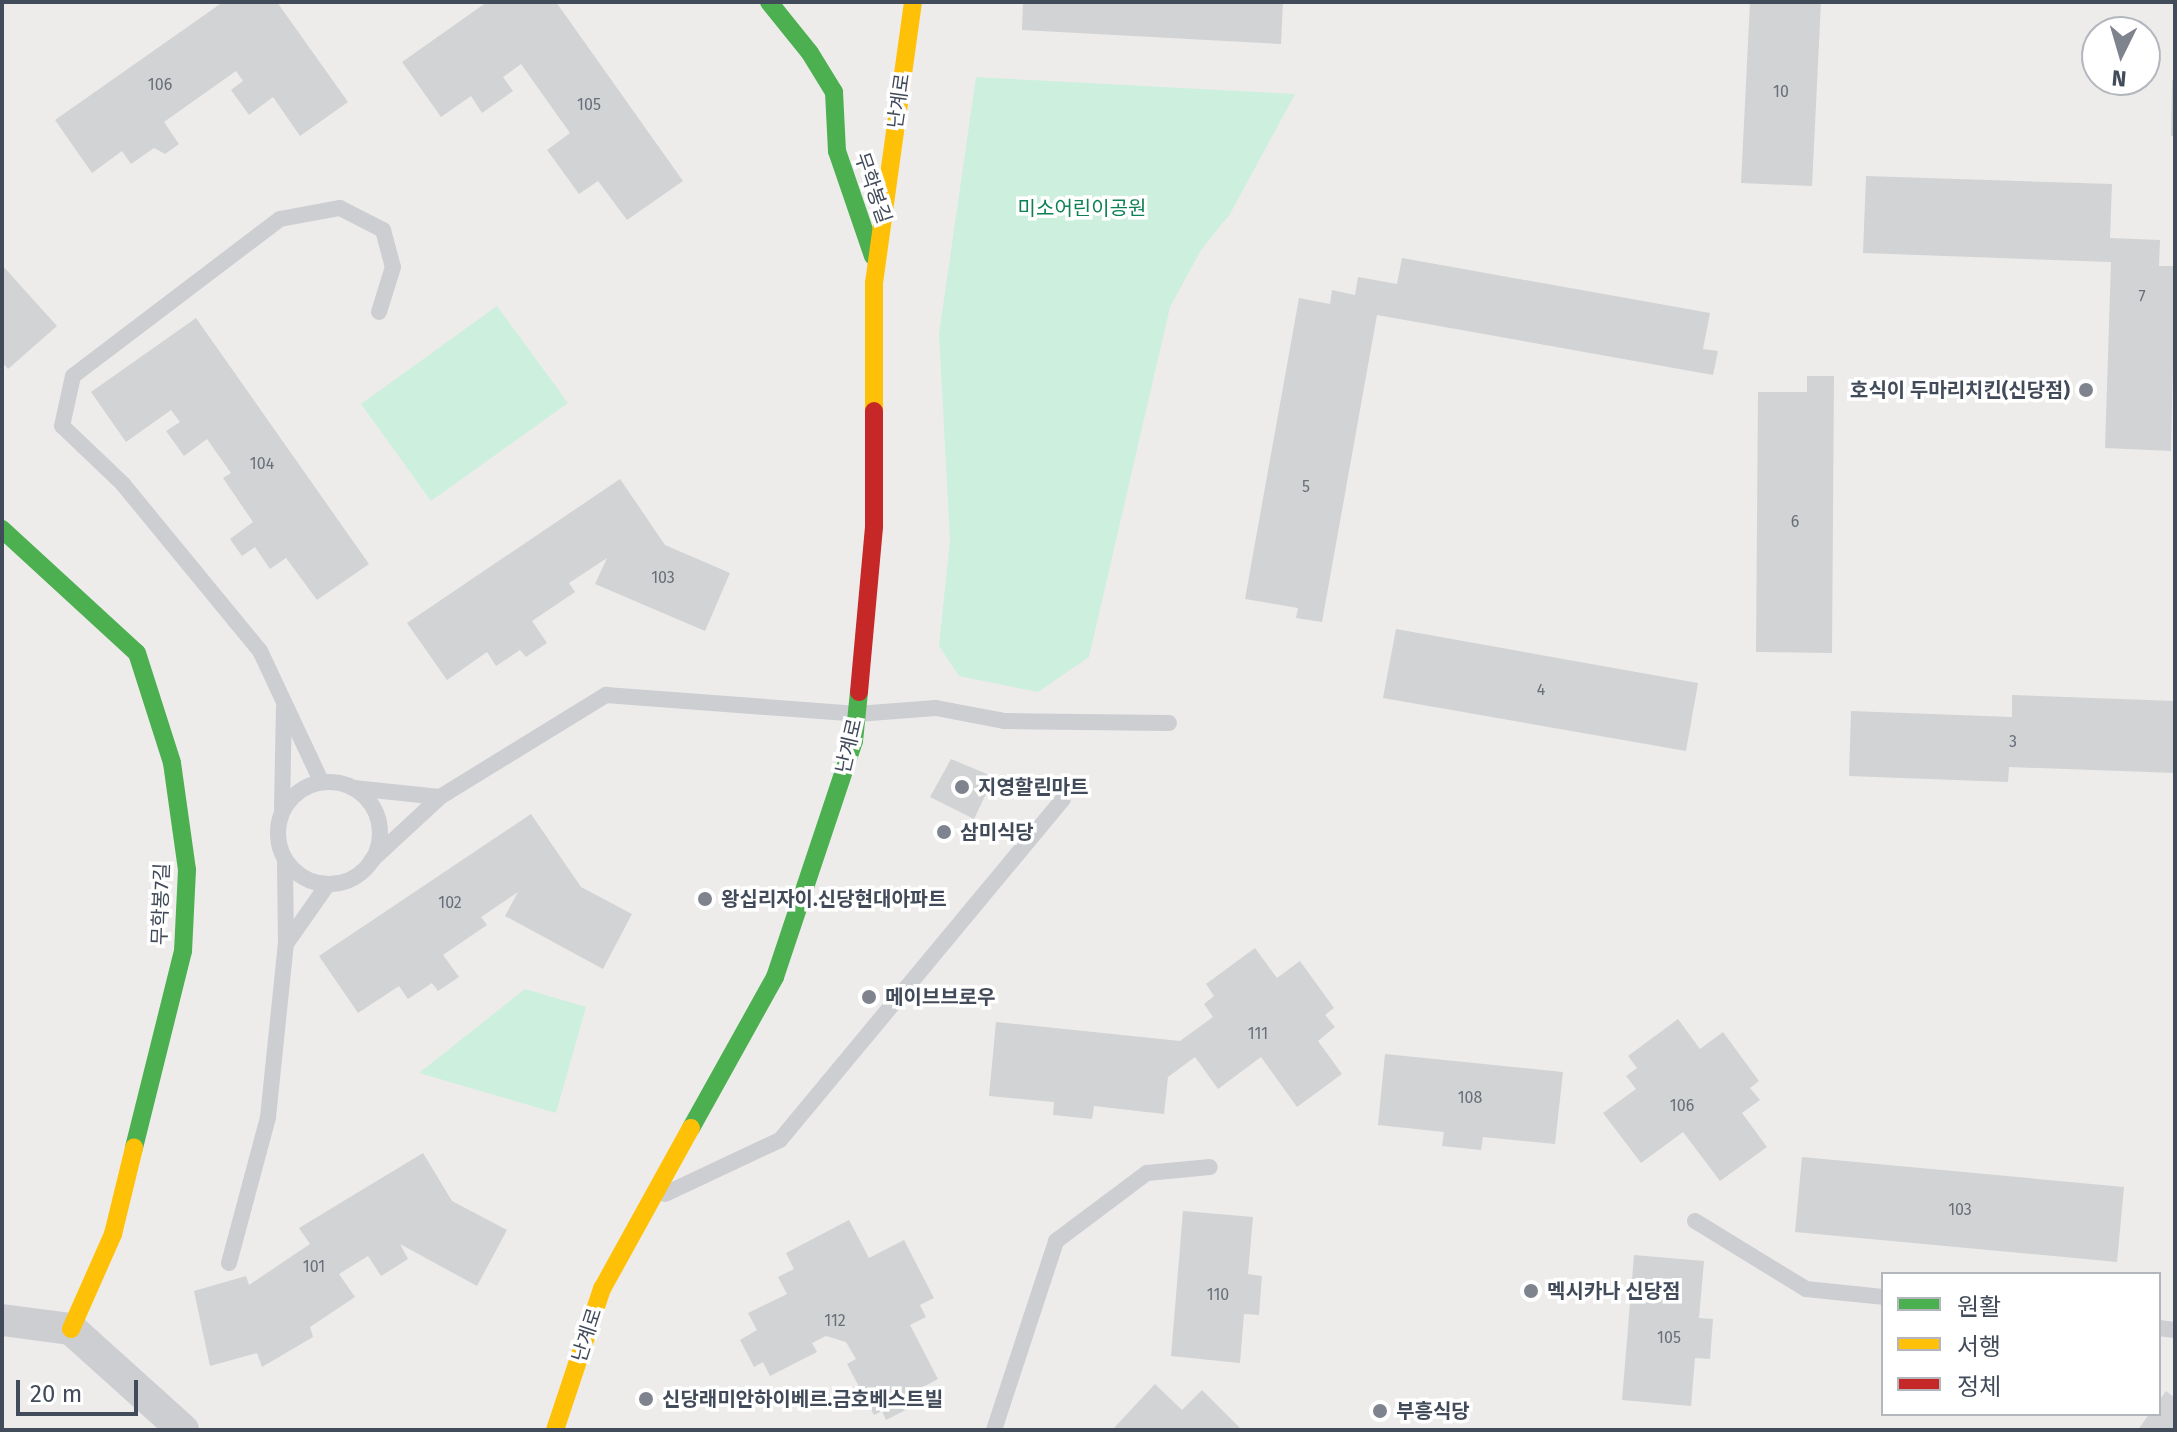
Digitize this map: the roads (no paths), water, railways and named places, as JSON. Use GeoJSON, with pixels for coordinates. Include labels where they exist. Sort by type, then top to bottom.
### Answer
{"type":"FeatureCollection","features":[{"type":"Feature","properties":{"kind":"main road","name":"무학봉길"},"geometry":{"type":"LineString","coordinates":[[769,2],[810,53],[834,92],[837,151],[877,265]]}},
{"type":"Feature","properties":{"kind":"main road","name":"난계로"},"geometry":{"type":"LineString","coordinates":[[555,1430],[602,1289],[775,977],[854,741],[874,526],[877,265],[913,2]]}},
{"type":"Feature","properties":{"kind":"main road","name":"무학봉7길"},"geometry":{"type":"LineString","coordinates":[[2,529],[137,653],[172,763],[187,870],[183,951],[113,1234],[71,1329]]}},
{"type":"Feature","properties":{"kind":"street"},"geometry":{"type":"LineString","coordinates":[[2,1320],[71,1329],[183,1430]]}},
{"type":"Feature","properties":{"kind":"lane"},"geometry":{"type":"LineString","coordinates":[[321,781],[260,651],[123,484],[62,426],[73,376],[280,219],[340,208],[383,230],[393,267],[379,312]]}},
{"type":"Feature","properties":{"kind":"lane"},"geometry":{"type":"LineString","coordinates":[[284,707],[282,810],[277,827],[278,844],[285,860],[296,873],[311,881],[328,884],[360,874],[440,797],[606,695],[857,714],[936,708],[1004,721],[1169,723]]}},
{"type":"Feature","properties":{"kind":"lane"},"geometry":{"type":"LineString","coordinates":[[282,810],[292,796],[321,781],[338,781],[354,788],[368,798],[380,829],[378,846],[371,861]]}},
{"type":"Feature","properties":{"kind":"lane"},"geometry":{"type":"LineString","coordinates":[[354,788],[440,797]]}},
{"type":"Feature","properties":{"kind":"lane"},"geometry":{"type":"LineString","coordinates":[[649,1202],[780,1140],[1063,799]]}},
{"type":"Feature","properties":{"kind":"lane"},"geometry":{"type":"LineString","coordinates":[[229,1263],[268,1117],[286,944],[285,860]]}},
{"type":"Feature","properties":{"kind":"lane"},"geometry":{"type":"LineString","coordinates":[[286,944],[328,884]]}},
{"type":"Feature","properties":{"kind":"lane"},"geometry":{"type":"LineString","coordinates":[[994,1430],[1056,1241],[1147,1173],[1210,1167]]}},
{"type":"Feature","properties":{"kind":"lane"},"geometry":{"type":"LineString","coordinates":[[1695,1221],[1806,1289],[1881,1297]]}},
{"type":"Feature","properties":{"kind":"place","name":"호식이 두마리치킨(신당점)"},"geometry":{"type":"Point","coordinates":[2086,390]}},
{"type":"Feature","properties":{"kind":"place","name":"지영할린마트"},"geometry":{"type":"Point","coordinates":[962,787]}},
{"type":"Feature","properties":{"kind":"place","name":"삼미식당"},"geometry":{"type":"Point","coordinates":[944,832]}},
{"type":"Feature","properties":{"kind":"place","name":"왕십리자이.신당현대아파트"},"geometry":{"type":"Point","coordinates":[705,899]}},
{"type":"Feature","properties":{"kind":"place","name":"메이브브로우"},"geometry":{"type":"Point","coordinates":[869,997]}},
{"type":"Feature","properties":{"kind":"place","name":"멕시카나 신당점"},"geometry":{"type":"Point","coordinates":[1531,1291]}},
{"type":"Feature","properties":{"kind":"place","name":"신당래미안하이베르.금호베스트빌"},"geometry":{"type":"Point","coordinates":[646,1399]}},
{"type":"Feature","properties":{"kind":"place","name":"부흥식당"},"geometry":{"type":"Point","coordinates":[1380,1411]}},
{"type":"Feature","properties":{"kind":"park label","name":"미소어린이공원"},"geometry":{"type":"Point","coordinates":[1082,208]}}]}
